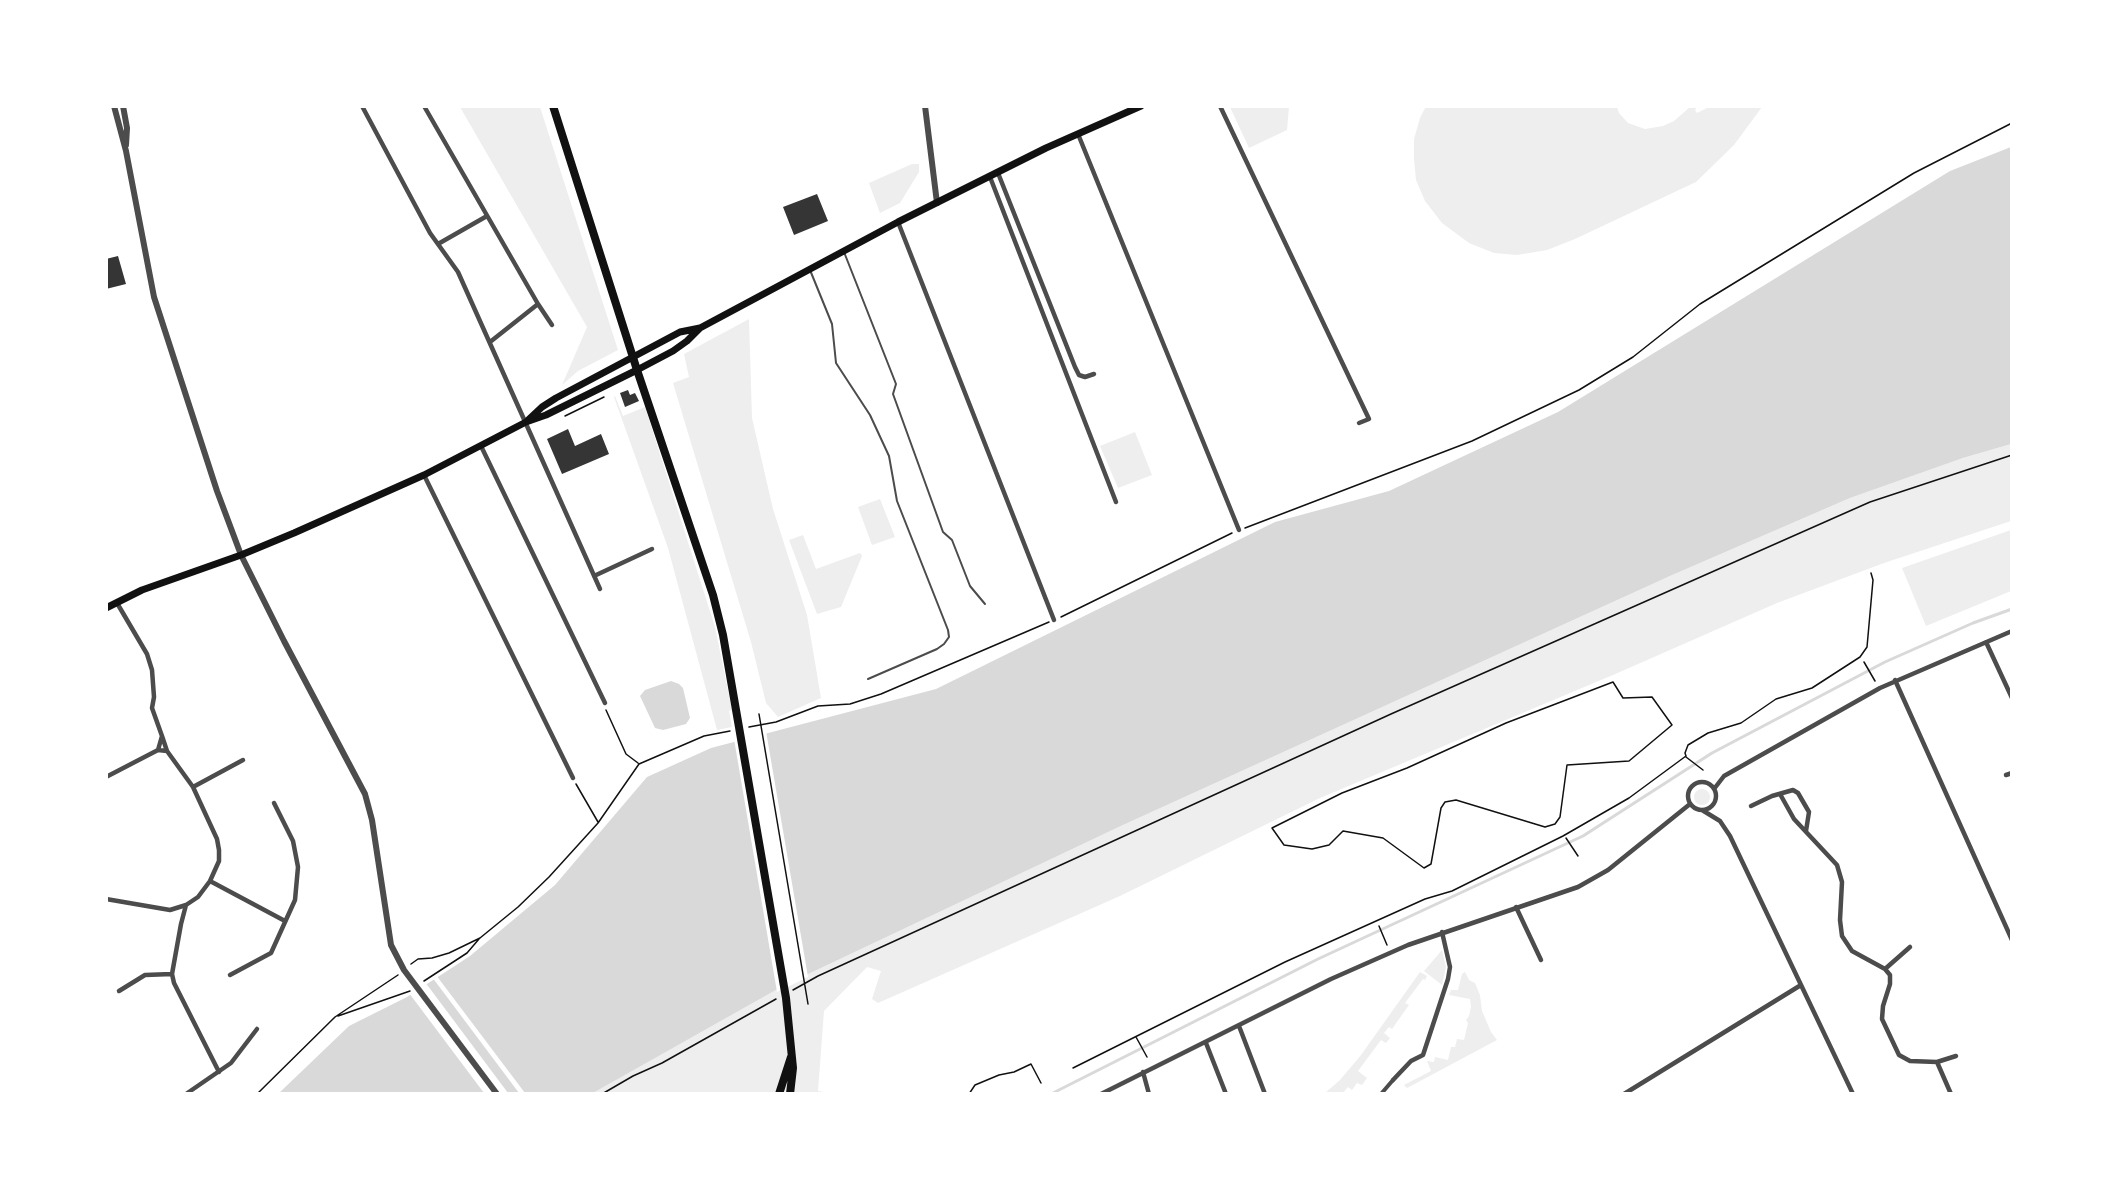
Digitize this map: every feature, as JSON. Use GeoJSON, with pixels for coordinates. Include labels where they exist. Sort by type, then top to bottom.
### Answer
{"type":"FeatureCollection","features":[{"type":"Feature","properties":{"kind":"main road"},"geometry":{"type":"LineString","coordinates":[[552,106],[637,370],[713,595],[737,709],[788,1016],[793,1076],[790,1094]]}},
{"type":"Feature","properties":{"kind":"main road"},"geometry":{"type":"LineString","coordinates":[[526,422],[549,402],[680,332],[700,328],[898,222],[998,172],[1142,106]]}},
{"type":"Feature","properties":{"kind":"main road"},"geometry":{"type":"LineString","coordinates":[[106,608],[142,590],[241,555],[342,513],[424,475],[526,422],[546,415],[637,370],[687,342],[700,328]]}},
{"type":"Feature","properties":{"kind":"main road"},"geometry":{"type":"LineString","coordinates":[[779,1094],[792,1056]]}},
{"type":"Feature","properties":{"kind":"street"},"geometry":{"type":"LineString","coordinates":[[114,106],[126,152],[154,297],[217,491],[241,555],[365,794],[372,820],[391,945],[404,970],[497,1094]]}},
{"type":"Feature","properties":{"kind":"street"},"geometry":{"type":"LineString","coordinates":[[123,106],[127,128],[126,152]]}},
{"type":"Feature","properties":{"kind":"street"},"geometry":{"type":"LineString","coordinates":[[363,106],[430,233],[458,272],[600,589]]}},
{"type":"Feature","properties":{"kind":"street"},"geometry":{"type":"LineString","coordinates":[[423,106],[552,325]]}},
{"type":"Feature","properties":{"kind":"street"},"geometry":{"type":"LineString","coordinates":[[926,106],[937,203]]}},
{"type":"Feature","properties":{"kind":"street"},"geometry":{"type":"LineString","coordinates":[[1220,106],[1369,419],[1359,423]]}},
{"type":"Feature","properties":{"kind":"street"},"geometry":{"type":"LineString","coordinates":[[1078,134],[1239,530]]}},
{"type":"Feature","properties":{"kind":"street"},"geometry":{"type":"LineString","coordinates":[[998,172],[1075,367],[1079,375],[1084,377],[1094,374]]}},
{"type":"Feature","properties":{"kind":"street"},"geometry":{"type":"LineString","coordinates":[[990,177],[1116,502]]}},
{"type":"Feature","properties":{"kind":"street"},"geometry":{"type":"LineString","coordinates":[[438,244],[487,216]]}},
{"type":"Feature","properties":{"kind":"street"},"geometry":{"type":"LineString","coordinates":[[898,222],[1054,620]]}},
{"type":"Feature","properties":{"kind":"street"},"geometry":{"type":"LineString","coordinates":[[490,342],[538,304]]}},
{"type":"Feature","properties":{"kind":"street"},"geometry":{"type":"LineString","coordinates":[[481,446],[605,703]]}},
{"type":"Feature","properties":{"kind":"street"},"geometry":{"type":"LineString","coordinates":[[424,475],[573,778]]}},
{"type":"Feature","properties":{"kind":"street"},"geometry":{"type":"LineString","coordinates":[[594,576],[652,549]]}},
{"type":"Feature","properties":{"kind":"street"},"geometry":{"type":"LineString","coordinates":[[106,899],[170,910],[186,906],[198,897],[210,881],[219,861],[217,839],[193,787],[167,751],[152,708],[153,681],[147,654],[117,603]]}},
{"type":"Feature","properties":{"kind":"street"},"geometry":{"type":"LineString","coordinates":[[1714,789],[1724,776],[1895,680],[2012,631]]}},
{"type":"Feature","properties":{"kind":"street"},"geometry":{"type":"LineString","coordinates":[[1986,642],[2012,698]]}},
{"type":"Feature","properties":{"kind":"street"},"geometry":{"type":"LineString","coordinates":[[1895,680],[2012,940]]}},
{"type":"Feature","properties":{"kind":"street"},"geometry":{"type":"LineString","coordinates":[[158,750],[162,736]]}},
{"type":"Feature","properties":{"kind":"street"},"geometry":{"type":"LineString","coordinates":[[106,777],[158,750],[167,751]]}},
{"type":"Feature","properties":{"kind":"street"},"geometry":{"type":"LineString","coordinates":[[193,787],[243,760]]}},
{"type":"Feature","properties":{"kind":"street"},"geometry":{"type":"LineString","coordinates":[[2006,775],[2012,772]]}},
{"type":"Feature","properties":{"kind":"street"},"geometry":{"type":"LineString","coordinates":[[1702,810],[1707,810],[1714,804],[1716,794],[1706,782],[1692,786],[1688,795],[1690,804],[1720,821],[1730,836],[1853,1094]]}},
{"type":"Feature","properties":{"kind":"street"},"geometry":{"type":"LineString","coordinates":[[1751,806],[1793,790],[1798,793],[1809,812],[1806,831]]}},
{"type":"Feature","properties":{"kind":"street"},"geometry":{"type":"LineString","coordinates":[[1780,794],[1794,819],[1837,866],[1842,882],[1840,920],[1842,936],[1852,951],[1885,969],[1890,975],[1882,1019],[1899,1055],[1910,1061],[1937,1062],[1956,1056]]}},
{"type":"Feature","properties":{"kind":"street"},"geometry":{"type":"LineString","coordinates":[[230,975],[271,952],[295,900],[298,867],[292,841],[274,803]]}},
{"type":"Feature","properties":{"kind":"street"},"geometry":{"type":"LineString","coordinates":[[1101,1094],[1341,975],[1408,945],[1578,887],[1599,875],[1690,804]]}},
{"type":"Feature","properties":{"kind":"street"},"geometry":{"type":"LineString","coordinates":[[210,881],[285,921]]}},
{"type":"Feature","properties":{"kind":"street"},"geometry":{"type":"LineString","coordinates":[[186,906],[172,974],[174,983],[219,1072]]}},
{"type":"Feature","properties":{"kind":"street"},"geometry":{"type":"LineString","coordinates":[[1516,907],[1541,960]]}},
{"type":"Feature","properties":{"kind":"street"},"geometry":{"type":"LineString","coordinates":[[1381,1094],[1411,1061],[1423,1055],[1445,990],[1450,967],[1442,932]]}},
{"type":"Feature","properties":{"kind":"street"},"geometry":{"type":"LineString","coordinates":[[1885,969],[1910,947]]}},
{"type":"Feature","properties":{"kind":"street"},"geometry":{"type":"LineString","coordinates":[[119,991],[145,975],[172,974]]}},
{"type":"Feature","properties":{"kind":"street"},"geometry":{"type":"LineString","coordinates":[[1624,1094],[1801,985]]}},
{"type":"Feature","properties":{"kind":"street"},"geometry":{"type":"LineString","coordinates":[[1239,1026],[1265,1094]]}},
{"type":"Feature","properties":{"kind":"street"},"geometry":{"type":"LineString","coordinates":[[186,1094],[231,1063],[257,1029]]}},
{"type":"Feature","properties":{"kind":"street"},"geometry":{"type":"LineString","coordinates":[[1206,1043],[1226,1094]]}},
{"type":"Feature","properties":{"kind":"street"},"geometry":{"type":"LineString","coordinates":[[1937,1062],[1951,1094]]}},
{"type":"Feature","properties":{"kind":"street"},"geometry":{"type":"LineString","coordinates":[[1143,1072],[1149,1094]]}},
{"type":"Feature","properties":{"kind":"lane"},"geometry":{"type":"LineString","coordinates":[[843,251],[896,384],[893,394],[943,532],[952,540],[970,586],[985,604]]}},
{"type":"Feature","properties":{"kind":"lane"},"geometry":{"type":"LineString","coordinates":[[809,270],[832,324],[836,363],[870,415],[889,456],[897,501],[948,630],[949,637],[937,649],[868,679]]}},
{"type":"Feature","properties":{"kind":"path"},"geometry":{"type":"LineString","coordinates":[[257,1094],[335,1017],[418,959],[449,953],[467,942],[480,938],[518,907],[598,823],[639,764],[704,736],[776,722],[818,706],[850,704],[881,694],[1054,620],[1239,530],[1472,441],[1579,390],[1633,357],[1700,304],[1914,173],[2012,123]]}},
{"type":"Feature","properties":{"kind":"path"},"geometry":{"type":"LineString","coordinates":[[786,994],[818,976],[1391,714],[1869,502],[2012,455]]}},
{"type":"Feature","properties":{"kind":"path"},"geometry":{"type":"LineString","coordinates":[[1686,756],[1688,745],[1708,733],[1741,723],[1776,699],[1812,688],[1860,657],[1867,647],[1873,580],[1871,573]]}},
{"type":"Feature","properties":{"kind":"path"},"geometry":{"type":"LineString","coordinates":[[1864,662],[1875,681]]}},
{"type":"Feature","properties":{"kind":"path"},"geometry":{"type":"LineString","coordinates":[[1613,682],[1623,698],[1652,697],[1672,725],[1629,761],[1568,765],[1560,817],[1555,824],[1545,828],[1456,800],[1445,802],[1440,808],[1431,864],[1424,868],[1383,838],[1343,831],[1329,845],[1312,849],[1284,845],[1272,828],[1342,793],[1407,768],[1506,723],[1613,682]]}},
{"type":"Feature","properties":{"kind":"path"},"geometry":{"type":"LineString","coordinates":[[605,703],[607,714],[627,754],[639,764]]}},
{"type":"Feature","properties":{"kind":"path"},"geometry":{"type":"LineString","coordinates":[[759,714],[808,1004]]}},
{"type":"Feature","properties":{"kind":"path"},"geometry":{"type":"LineString","coordinates":[[1686,756],[1703,770]]}},
{"type":"Feature","properties":{"kind":"path"},"geometry":{"type":"LineString","coordinates":[[1072,1068],[1285,962],[1425,899],[1452,891],[1529,854],[1629,798],[1686,756]]}},
{"type":"Feature","properties":{"kind":"path"},"geometry":{"type":"LineString","coordinates":[[573,778],[598,823]]}},
{"type":"Feature","properties":{"kind":"path"},"geometry":{"type":"LineString","coordinates":[[1566,838],[1578,856]]}},
{"type":"Feature","properties":{"kind":"path"},"geometry":{"type":"LineString","coordinates":[[1379,926],[1388,945]]}},
{"type":"Feature","properties":{"kind":"path"},"geometry":{"type":"LineString","coordinates":[[602,1094],[775,1000]]}},
{"type":"Feature","properties":{"kind":"path"},"geometry":{"type":"LineString","coordinates":[[1136,1036],[1147,1057]]}},
{"type":"Feature","properties":{"kind":"path"},"geometry":{"type":"LineString","coordinates":[[969,1094],[975,1085],[999,1074],[1014,1072],[1031,1064],[1041,1083]]}},
{"type":"Feature","properties":{"kind":"shaded area"},"geometry":{"type":"Polygon","coordinates":[[[1426,106],[1617,107],[1628,123],[1645,129],[1663,126],[1674,121],[1690,107],[1697,107],[1695,110],[1697,113],[1709,107],[1762,107],[1734,145],[1696,182],[1575,239],[1547,250],[1517,255],[1494,253],[1469,243],[1442,223],[1425,201],[1416,180],[1414,139],[1426,106]]]}},
{"type":"Feature","properties":{"kind":"shaded area"},"geometry":{"type":"Polygon","coordinates":[[[460,107],[540,107],[618,350],[578,371],[562,385],[587,327],[460,107]]]}},
{"type":"Feature","properties":{"kind":"shaded area"},"geometry":{"type":"Polygon","coordinates":[[[1230,107],[1289,107],[1287,130],[1249,148],[1230,107]]]}},
{"type":"Feature","properties":{"kind":"shaded area"},"geometry":{"type":"Polygon","coordinates":[[[2011,147],[2011,444],[1963,458],[1850,498],[1670,576],[1123,825],[783,986],[593,1093],[278,1094],[349,1026],[407,997],[470,956],[555,885],[647,777],[711,748],[936,689],[1275,522],[1389,491],[1558,412],[1950,171],[2011,147]]]}},
{"type":"Feature","properties":{"kind":"shaded area"},"geometry":{"type":"Polygon","coordinates":[[[912,164],[919,164],[919,172],[900,203],[880,213],[869,183],[912,164]]]}},
{"type":"Feature","properties":{"kind":"shaded area"},"geometry":{"type":"Polygon","coordinates":[[[749,319],[752,418],[773,509],[807,615],[821,698],[778,717],[766,703],[751,642],[673,383],[689,377],[684,354],[749,319]]]}},
{"type":"Feature","properties":{"kind":"shaded area"},"geometry":{"type":"Polygon","coordinates":[[[615,396],[623,416],[645,407],[715,627],[732,710],[729,711],[732,727],[717,730],[668,548],[615,396]]]}},
{"type":"Feature","properties":{"kind":"shaded area"},"geometry":{"type":"Polygon","coordinates":[[[1135,432],[1152,475],[1118,488],[1100,446],[1135,432]]]}},
{"type":"Feature","properties":{"kind":"shaded area"},"geometry":{"type":"Polygon","coordinates":[[[2011,444],[2011,521],[1884,563],[1777,603],[1613,675],[1320,798],[1120,896],[878,1003],[872,999],[881,971],[867,967],[824,1011],[818,1091],[831,1093],[591,1094],[783,986],[1123,825],[1670,576],[1850,498],[1963,458],[2011,444]]]}},
{"type":"Feature","properties":{"kind":"shaded area"},"geometry":{"type":"Polygon","coordinates":[[[880,499],[895,537],[872,545],[858,507],[880,499]]]}},
{"type":"Feature","properties":{"kind":"shaded area"},"geometry":{"type":"Polygon","coordinates":[[[2011,530],[2011,591],[1926,626],[1902,568],[2011,530]]]}},
{"type":"Feature","properties":{"kind":"shaded area"},"geometry":{"type":"Polygon","coordinates":[[[803,535],[816,569],[860,553],[862,556],[841,607],[817,614],[789,540],[803,535]]]}},
{"type":"Feature","properties":{"kind":"shaded area"},"geometry":{"type":"Polygon","coordinates":[[[671,681],[683,688],[690,718],[686,724],[663,730],[655,728],[640,696],[645,690],[671,681]]]}},
{"type":"Feature","properties":{"kind":"shaded area"},"geometry":{"type":"Polygon","coordinates":[[[1699,789],[1705,789],[1710,797],[1708,803],[1699,805],[1694,800],[1694,794],[1699,789]]]}},
{"type":"Feature","properties":{"kind":"shaded area"},"geometry":{"type":"Polygon","coordinates":[[[1442,950],[1446,967],[1442,985],[1424,971],[1442,950]]]}},
{"type":"Feature","properties":{"kind":"shaded area"},"geometry":{"type":"Polygon","coordinates":[[[1420,972],[1427,976],[1405,1003],[1409,1005],[1392,1029],[1389,1027],[1384,1033],[1390,1038],[1386,1043],[1381,1040],[1358,1071],[1367,1078],[1362,1085],[1357,1083],[1352,1090],[1348,1087],[1343,1093],[1325,1093],[1340,1080],[1361,1055],[1420,972]]]}},
{"type":"Feature","properties":{"kind":"shaded area"},"geometry":{"type":"Polygon","coordinates":[[[1465,972],[1469,980],[1475,983],[1480,995],[1482,1011],[1497,1040],[1407,1088],[1404,1085],[1431,1071],[1427,1061],[1434,1062],[1435,1057],[1448,1060],[1451,1047],[1455,1047],[1457,1039],[1464,1040],[1468,1023],[1466,1020],[1471,1007],[1470,999],[1449,995],[1451,990],[1458,990],[1462,974],[1465,972]]]}},
{"type":"Feature","properties":{"kind":"pier"},"geometry":{"type":"Polygon","coordinates":[[[766,731],[808,977],[777,992],[734,739],[766,731]]]}},
{"type":"Feature","properties":{"kind":"pier"},"geometry":{"type":"Polygon","coordinates":[[[436,975],[525,1093],[519,1093],[432,977],[436,975]]]}},
{"type":"Feature","properties":{"kind":"pier"},"geometry":{"type":"Polygon","coordinates":[[[425,982],[508,1093],[484,1093],[409,993],[425,982]]]}},
{"type":"Feature","properties":{"kind":"building"},"geometry":{"type":"Polygon","coordinates":[[[817,194],[828,221],[794,235],[783,207],[817,194]]]}},
{"type":"Feature","properties":{"kind":"building"},"geometry":{"type":"Polygon","coordinates":[[[118,256],[126,284],[106,289],[106,259],[118,256]]]}},
{"type":"Feature","properties":{"kind":"building"},"geometry":{"type":"Polygon","coordinates":[[[628,390],[630,395],[635,393],[639,401],[625,407],[620,393],[628,390]]]}},
{"type":"Feature","properties":{"kind":"building"},"geometry":{"type":"Polygon","coordinates":[[[568,429],[575,446],[601,434],[609,454],[562,474],[547,439],[568,429]]]}},
{"type":"Feature","properties":{"kind":"waterway"},"geometry":{"type":"LineString","coordinates":[[1051,1094],[1318,959],[1583,836],[1712,753],[1885,662],[1973,623],[2012,609]]}}]}
